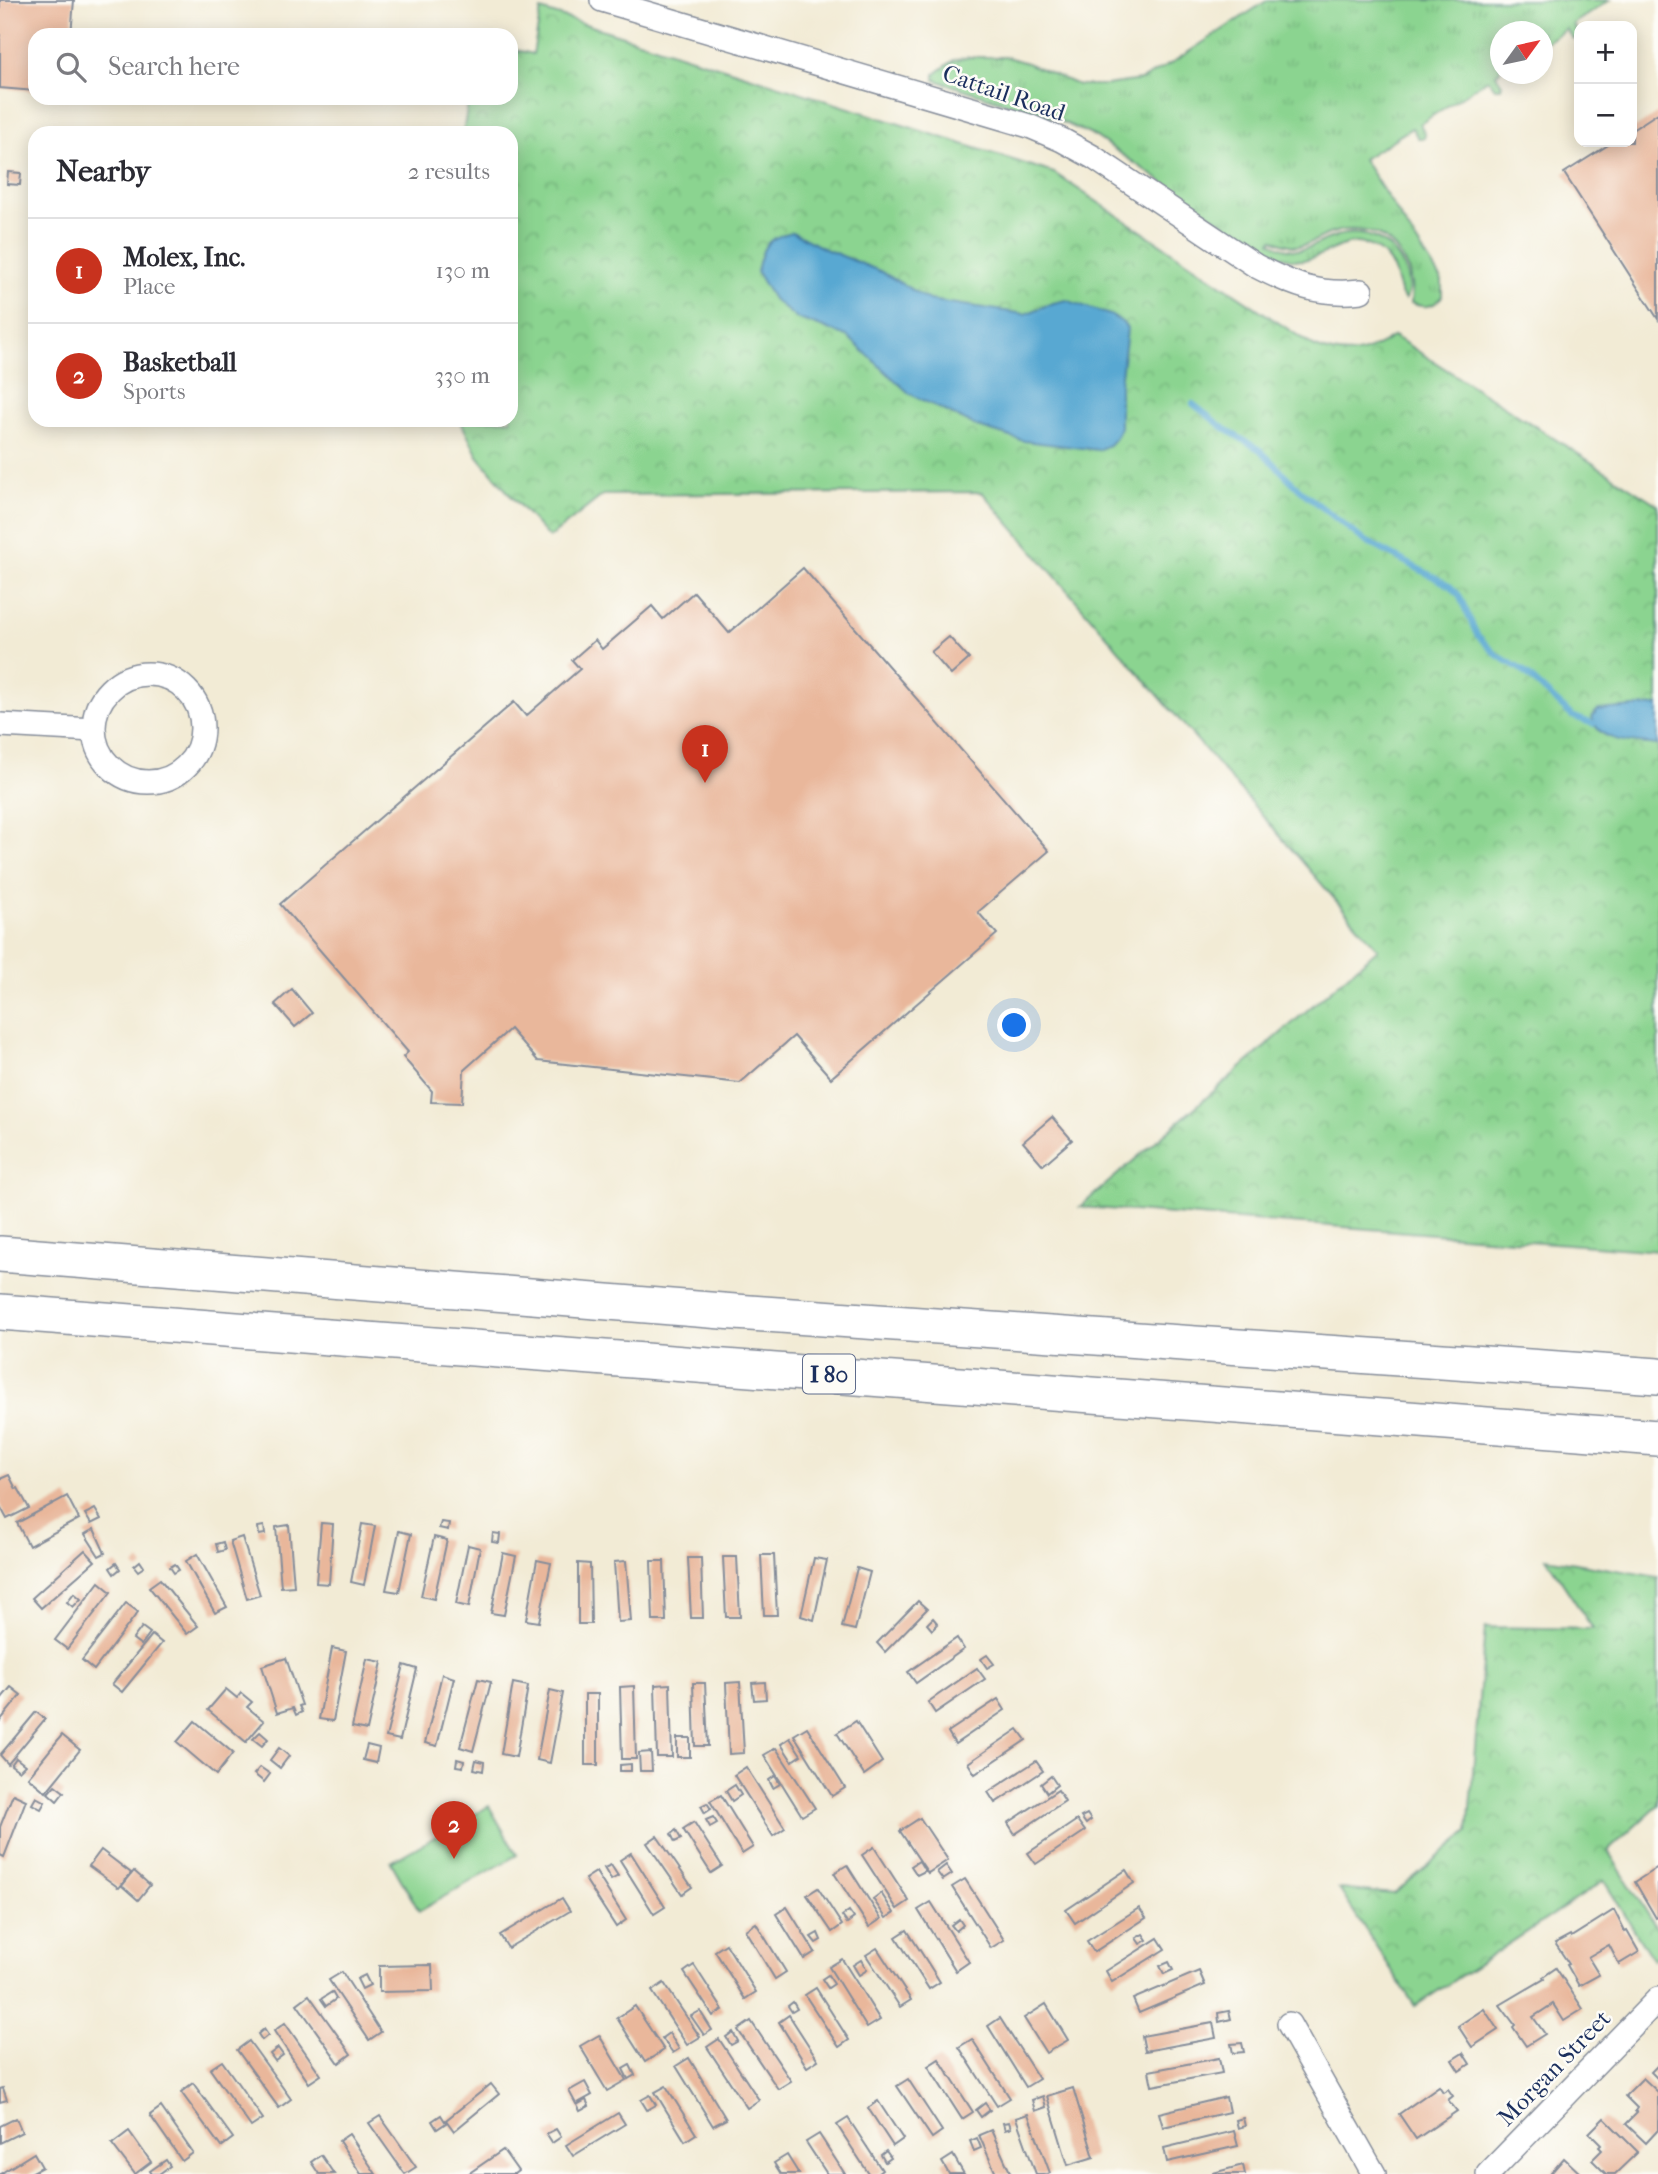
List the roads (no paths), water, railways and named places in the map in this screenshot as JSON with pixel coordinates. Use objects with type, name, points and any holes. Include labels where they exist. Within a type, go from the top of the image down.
[{"type":"highway","name":"I 80","points":[[0,1254],[735,1312],[1658,1376]]},
{"type":"highway","name":"I 80","points":[[0,1312],[1658,1438]]},
{"type":"street","name":"Cattail Road","points":[[602,0],[1029,126],[1093,157],[1256,266],[1280,278],[1313,290],[1337,294],[1361,292]]},
{"type":"street","points":[[154,674],[172,679],[187,690],[198,706],[202,724],[201,742],[194,758],[181,771],[166,779],[149,782],[131,779],[104,760],[97,746],[94,730],[96,712],[105,695],[118,682],[135,675],[154,674]]},
{"type":"street","points":[[0,725],[94,730]]},
{"type":"street","name":"Morgan Street","points":[[1488,2174],[1658,1999]]},
{"type":"street","points":[[1289,2024],[1374,2174]]},
{"type":"water","points":[[792,232],[825,249],[882,272],[929,300],[1025,314],[1066,300],[1110,315],[1122,322],[1127,328],[1120,383],[1120,427],[1116,437],[1109,445],[1098,450],[1024,441],[978,427],[910,394],[847,336],[796,318],[773,299],[757,272],[761,256],[771,240]]},
{"type":"water","points":[[1658,705],[1658,745],[1609,737],[1595,725],[1592,716],[1598,710]]},
{"type":"waterway","points":[[1193,404],[1225,429],[1260,450],[1300,490],[1362,539],[1449,585],[1459,595],[1477,635],[1497,655],[1522,670],[1572,716],[1593,724]]},
{"type":"place","name":"Molex, Inc.","points":[[705,783]]},
{"type":"place","name":"Basketball","points":[[454,1859]]}]
